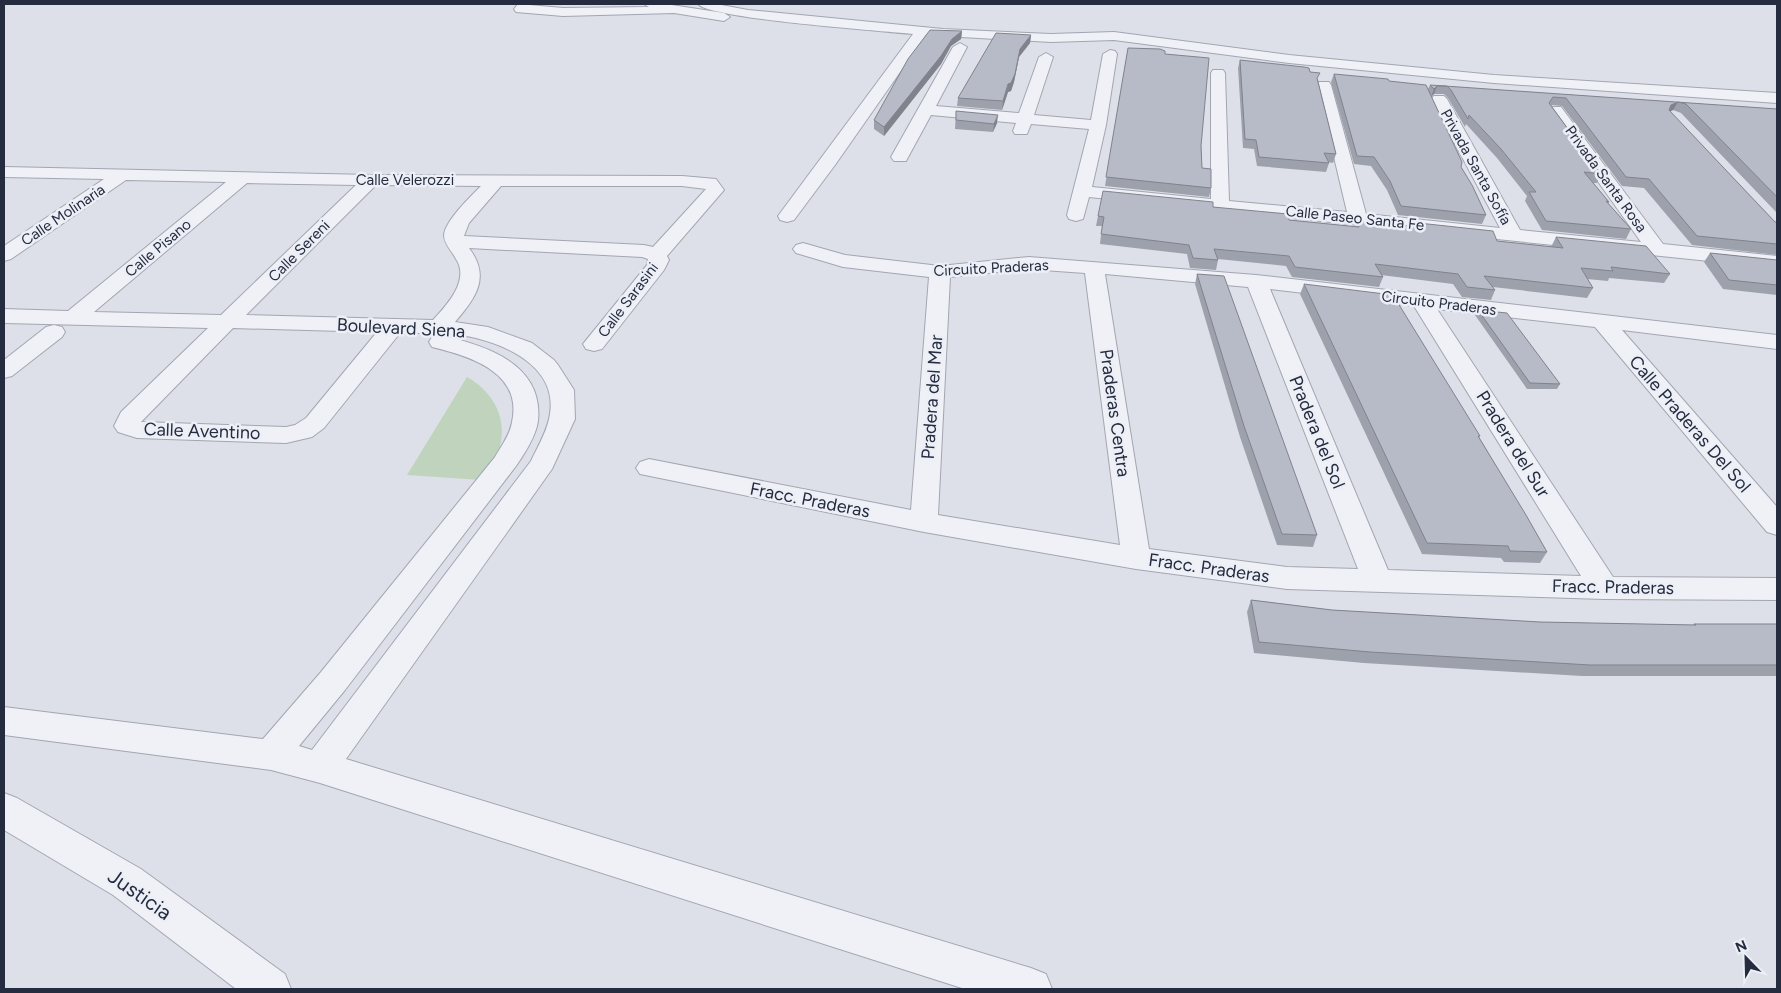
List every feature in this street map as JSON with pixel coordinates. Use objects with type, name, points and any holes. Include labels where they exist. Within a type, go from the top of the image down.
[{"type":"street","points":[[525,4],[520,9],[563,12],[680,11],[920,35],[1042,38],[1114,36],[1289,58],[1494,80],[1777,98]]},
{"type":"street","points":[[650,4],[680,11]]},
{"type":"street","points":[[704,4],[748,14],[920,35]]},
{"type":"street","points":[[787,216],[920,35]]},
{"type":"street","points":[[900,157],[960,47]]},
{"type":"street","points":[[1076,215],[1098,125],[1110,54]]},
{"type":"street","points":[[1022,125],[1046,57]]},
{"type":"street","points":[[1218,73],[1220,204]]},
{"type":"street","points":[[1324,85],[1358,218]]},
{"type":"street","name":"Privada Santa Sofía","points":[[1439,99],[1513,235]]},
{"type":"street","points":[[927,110],[1022,125],[1098,125]]},
{"type":"street","name":"Privada Santa Rosa","points":[[1555,110],[1656,249]]},
{"type":"street","name":"Calle Velerozzi","points":[[4,172],[370,180],[682,181],[710,183],[715,190],[657,255]]},
{"type":"street","name":"Calle Molinaria","points":[[4,255],[122,175]]},
{"type":"street","name":"Calle Pisano","points":[[4,371],[243,177]]},
{"type":"street","name":"Calle Sereni","points":[[221,328],[370,180]]},
{"type":"street","points":[[439,327],[457,306],[468,287],[470,266],[454,240],[455,230],[483,194],[497,180]]},
{"type":"street","name":"Calle Paseo Santa Fe","points":[[1081,191],[1777,262]]},
{"type":"street","points":[[454,240],[644,251],[657,255]]},
{"type":"street","name":"Circuito Praderas","points":[[803,249],[843,261],[940,272],[1029,263],[1094,266],[1256,281],[1777,342]]},
{"type":"street","name":"Calle Sarasini","points":[[594,344],[657,266],[660,260],[657,255]]},
{"type":"street","name":"Praderas Centra","points":[[1094,266],[1136,558]]},
{"type":"street","name":"Pradera del Mar","points":[[924,522],[940,272]]},
{"type":"street","name":"Pradera del Sol","points":[[1256,281],[1378,582]]},
{"type":"street","name":"Pradera del Sur","points":[[1422,300],[1604,588]]},
{"type":"street","name":"Boulevard Siena","points":[[4,316],[63,325]]},
{"type":"street","name":"Calle Praderas Del Sol","points":[[1603,323],[1777,525]]},
{"type":"street","name":"Boulevard Siena","points":[[4,331],[63,325],[390,331],[439,327],[480,332],[524,348],[546,366],[562,390],[562,419],[543,463],[320,767]]},
{"type":"street","name":"Calle Aventino","points":[[221,328],[130,417],[127,426],[137,430],[286,435],[303,431],[316,423],[390,331]]},
{"type":"street","name":"Boulevard Siena","points":[[271,756],[333,681],[507,460],[525,425],[525,399],[514,378],[495,361],[467,347],[390,331]]},
{"type":"street","name":"Fracc. Praderas","points":[[649,468],[924,522],[1136,558],[1287,578],[1604,588],[1777,589]]},
{"type":"street","points":[[4,721],[271,756],[320,767],[1031,989]]},
{"type":"street","name":"Justicia","points":[[4,810],[127,882],[270,989]]},
{"type":"green space","points":[[467,377],[481,387],[491,398],[498,411],[501,424],[501,439],[498,453],[491,467],[481,480],[407,475]]},
{"type":"building","points":[[930,30],[962,31],[952,39],[941,56],[884,127],[874,120],[908,59]]},
{"type":"building","points":[[996,33],[1031,35],[1020,49],[1015,74],[1011,83],[1008,84],[1003,101],[958,98]]},
{"type":"building","points":[[1128,48],[1160,49],[1165,51],[1165,54],[1209,58],[1201,146],[1202,168],[1211,169],[1211,188],[1106,177]]},
{"type":"building","points":[[1240,60],[1304,67],[1309,68],[1310,72],[1320,73],[1317,78],[1336,154],[1324,153],[1329,163],[1259,157],[1256,140],[1245,139]]},
{"type":"building","points":[[1334,74],[1426,85],[1462,162],[1461,167],[1486,215],[1401,206],[1390,181],[1374,157],[1357,156]]},
{"type":"building","points":[[1447,86],[1678,102],[1671,105],[1669,110],[1777,222],[1777,244],[1697,236],[1649,179],[1626,177],[1566,98],[1553,97],[1549,103],[1601,174],[1584,172],[1631,229],[1546,221],[1529,192],[1536,192],[1501,149],[1469,115],[1468,119]]},
{"type":"building","points":[[1679,102],[1777,109],[1777,197],[1686,104]]},
{"type":"building","points":[[956,111],[998,115],[994,124],[956,120]]},
{"type":"building","points":[[1103,191],[1213,202],[1213,207],[1288,214],[1289,220],[1359,227],[1358,221],[1410,226],[1409,222],[1493,231],[1497,241],[1563,248],[1556,237],[1646,246],[1670,274],[1611,267],[1613,271],[1581,268],[1593,288],[1484,276],[1495,290],[1467,287],[1458,274],[1375,264],[1383,277],[1295,267],[1289,256],[1214,249],[1218,260],[1193,258],[1189,245],[1101,234],[1104,217],[1098,216]]},
{"type":"building","points":[[1710,253],[1777,260],[1777,285],[1729,280]]},
{"type":"building","points":[[1197,274],[1224,276],[1317,535],[1282,534],[1244,426]]},
{"type":"building","points":[[1304,284],[1393,295],[1480,436],[1478,436],[1547,552],[1510,551],[1508,546],[1427,543]]},
{"type":"building","points":[[1478,310],[1507,313],[1560,384],[1530,383]]},
{"type":"building","points":[[1251,600],[1332,610],[1540,622],[1696,625],[1694,624],[1777,624],[1777,665],[1590,665],[1370,652],[1259,642]]}]
